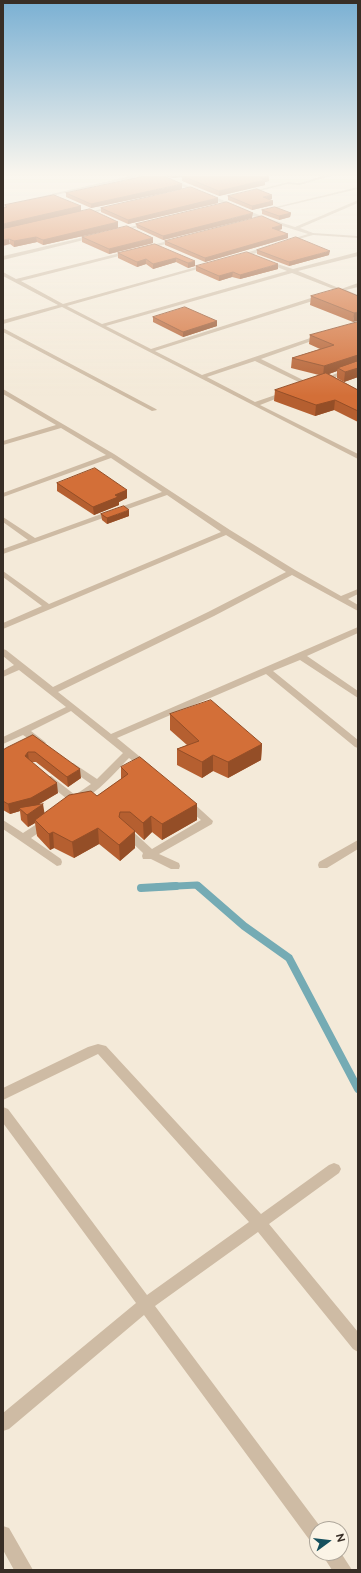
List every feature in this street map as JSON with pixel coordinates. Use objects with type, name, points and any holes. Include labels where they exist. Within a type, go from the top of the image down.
[{"type":"street","points":[[3,258],[40,249]]},
{"type":"street","points":[[16,281],[132,249]]},
{"type":"street","points":[[233,258],[263,249]]},
{"type":"street","points":[[248,254],[254,256]]},
{"type":"street","points":[[101,326],[358,254]]},
{"type":"street","points":[[350,256],[358,260]]},
{"type":"street","points":[[261,259],[358,297]]},
{"type":"street","points":[[198,263],[205,266]]},
{"type":"street","points":[[3,322],[212,264]]},
{"type":"street","points":[[3,274],[101,326],[358,457]]},
{"type":"street","points":[[150,351],[358,285]]},
{"type":"street","points":[[3,330],[154,410]]},
{"type":"street","points":[[202,377],[329,334]]},
{"type":"street","points":[[256,359],[310,385]]},
{"type":"street","points":[[256,404],[310,385],[330,380],[358,368]]},
{"type":"street","points":[[5,394],[112,455],[227,532],[292,572],[358,608]]},
{"type":"street","points":[[3,443],[59,426]]},
{"type":"street","points":[[3,495],[112,455]]},
{"type":"street","points":[[3,552],[169,492]]},
{"type":"street","points":[[3,519],[34,541]]},
{"type":"street","points":[[3,626],[47,606],[227,532]]},
{"type":"street","points":[[52,691],[211,614],[292,572]]},
{"type":"street","points":[[3,573],[47,606]]},
{"type":"street","points":[[342,599],[358,591]]},
{"type":"street","points":[[110,738],[267,671],[358,630]]},
{"type":"street","points":[[3,652],[110,738],[130,752],[152,772]]},
{"type":"street","points":[[301,656],[358,695]]},
{"type":"street","points":[[3,674],[20,666]]},
{"type":"street","points":[[267,671],[358,745]]},
{"type":"street","points":[[3,741],[73,707]]},
{"type":"street","points":[[24,731],[47,748]]},
{"type":"street","points":[[38,770],[72,802],[98,784],[130,752]]},
{"type":"street","points":[[60,757],[98,784]]},
{"type":"street","points":[[149,855],[208,821],[180,796]]},
{"type":"street","points":[[24,838],[52,817]]},
{"type":"street","points":[[3,824],[57,862]]},
{"type":"street","points":[[126,832],[149,855],[175,866]]},
{"type":"street","points":[[323,865],[358,844]]},
{"type":"street","points":[[3,1094],[92,1051],[98,1049],[102,1050],[259,1222],[358,1344]]},
{"type":"street","points":[[3,1113],[309,1525]]},
{"type":"street","points":[[3,1423],[145,1305],[334,1169]]},
{"type":"street","points":[[3,1534],[24,1570]]},
{"type":"street","points":[[336,1561],[343,1570]]},
{"type":"building","points":[[133,249],[168,249],[195,261],[188,263],[176,258],[153,264],[146,259],[137,262],[118,253]]},
{"type":"building","points":[[185,249],[235,249],[205,258]]},
{"type":"building","points":[[326,249],[330,251],[289,262],[257,250]]},
{"type":"building","points":[[247,252],[278,264],[240,275],[233,272],[219,276],[196,266]]},
{"type":"building","points":[[339,288],[358,296],[358,312],[354,313],[311,296]]},
{"type":"building","points":[[185,307],[217,321],[183,332],[153,317]]},
{"type":"building","points":[[358,322],[358,355],[324,366],[292,358],[334,345],[310,335]]},
{"type":"building","points":[[358,361],[358,368],[345,372],[338,368]]},
{"type":"building","points":[[326,373],[358,390],[358,411],[335,400],[316,405],[275,390]]},
{"type":"building","points":[[95,468],[127,490],[115,495],[118,497],[93,507],[57,483]]},
{"type":"building","points":[[124,506],[129,510],[107,518],[101,514]]},
{"type":"building","points":[[211,700],[262,744],[228,762],[213,755],[202,762],[177,749],[199,741],[170,714]]},
{"type":"building","points":[[33,735],[80,769],[67,777],[35,752],[28,752],[25,756],[57,783],[31,798],[8,804],[3,801],[3,750]]},
{"type":"building","points":[[140,757],[197,804],[162,824],[151,816],[143,823],[130,812],[120,812],[119,817],[135,831],[119,845],[98,828],[72,842],[53,832],[49,834],[35,820],[69,795],[91,791],[97,796],[128,774],[121,767]]},
{"type":"building","points":[[43,804],[27,815],[19,808]]},
{"type":"waterway","points":[[141,888],[169,886]]},
{"type":"waterway","points":[[157,887],[169,886]]},
{"type":"waterway","points":[[169,886],[176,886]]},
{"type":"waterway","points":[[169,886],[198,886]]},
{"type":"waterway","points":[[198,886],[244,926],[289,958],[358,1089]]}]
